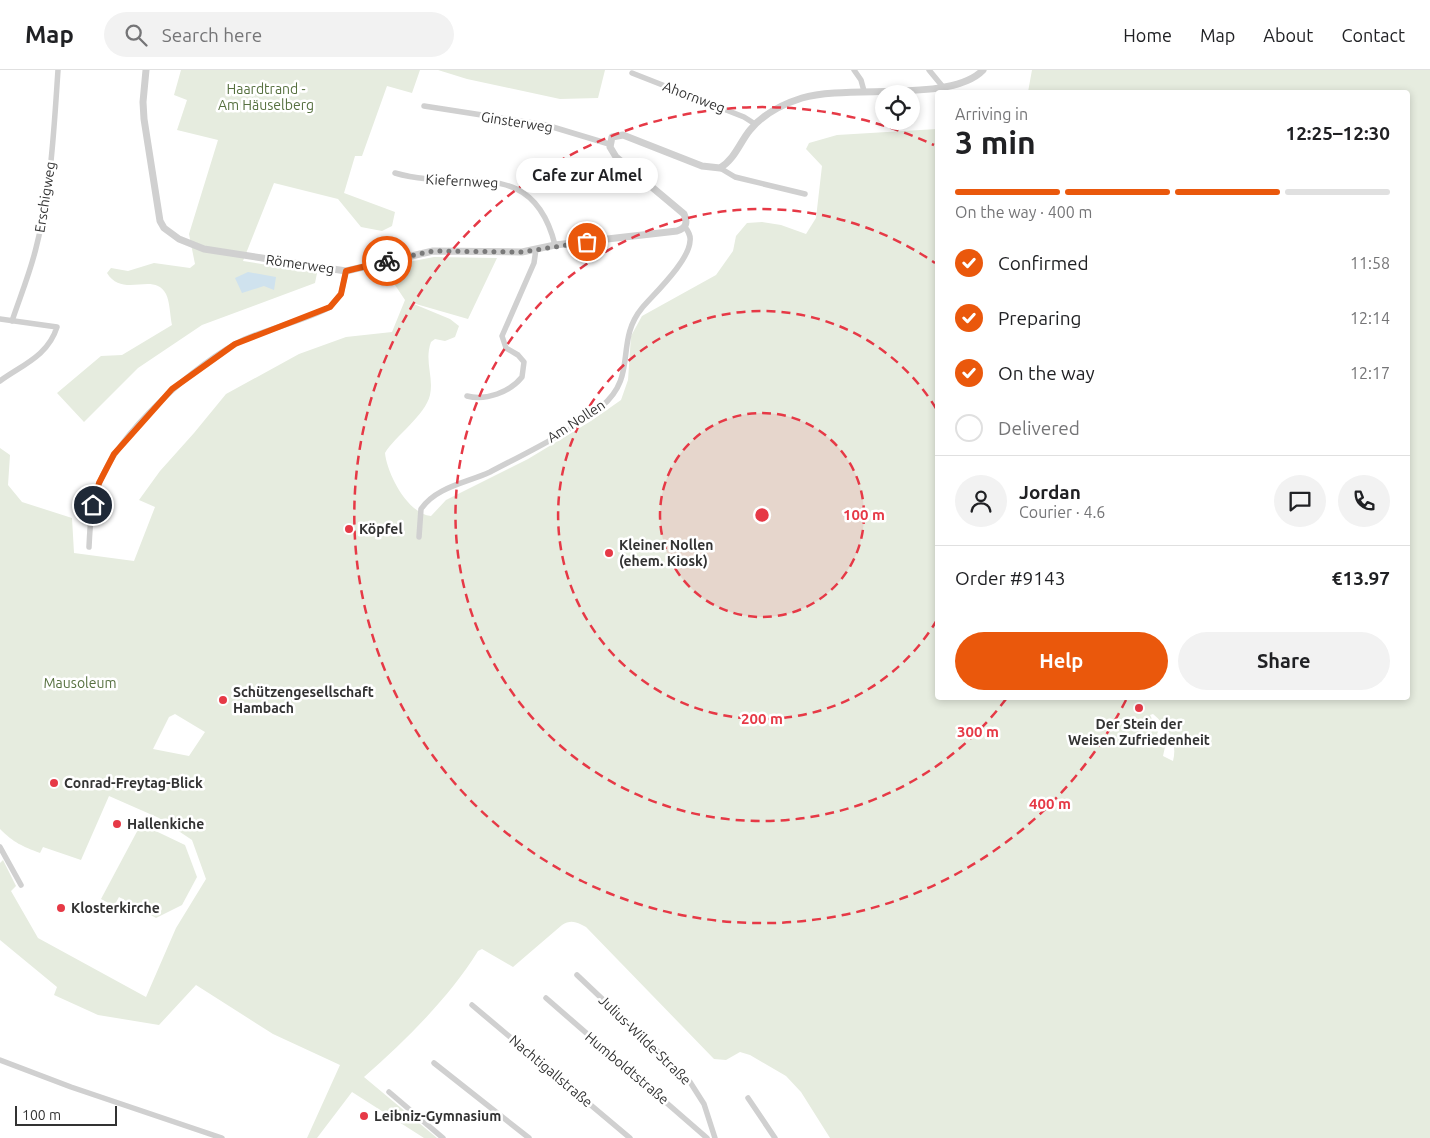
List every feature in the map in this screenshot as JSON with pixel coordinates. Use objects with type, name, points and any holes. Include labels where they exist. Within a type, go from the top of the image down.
[{"type":"street","name":"Erschigweg","points":[[12,321],[31,267],[42,224],[51,160],[58,70]]},
{"type":"street","name":"Römerweg","points":[[89,547],[93,505],[105,469],[114,454],[167,395],[235,344],[330,307],[341,294],[346,271],[204,249],[179,239],[164,228],[158,212],[144,120],[143,102],[146,70]]},
{"type":"street","points":[[854,70],[859,75],[864,91]]},
{"type":"street","points":[[929,70],[943,87]]},
{"type":"street","points":[[720,168],[729,161],[755,124],[777,109],[801,98],[827,93],[943,87],[966,81],[983,70]]},
{"type":"street","name":"Ahornweg","points":[[632,73],[744,117],[755,124]]},
{"type":"street","name":"Ginsterweg","points":[[424,106],[546,125],[609,144]]},
{"type":"street","points":[[346,271],[433,251],[509,252],[670,232],[685,227],[687,223],[684,214],[625,166],[612,152],[609,144],[612,137],[623,136],[702,166],[720,168],[735,177],[805,194]]},
{"type":"street","name":"Kiefernweg","points":[[395,173],[419,179],[497,182],[517,189],[543,211],[555,245]]},
{"type":"street","name":"Am Nollen","points":[[420,537],[421,510],[434,496],[514,458],[592,414],[609,400],[622,382],[627,338],[634,320],[678,266],[689,248],[690,237],[685,227]]},
{"type":"street","points":[[467,396],[476,398],[491,396],[510,388],[522,377],[524,362],[518,355],[506,348],[502,336],[534,263],[536,249]]},
{"type":"street","points":[[0,319],[57,327],[52,341],[38,356],[0,381]]},
{"type":"street","points":[[0,847],[21,885]]},
{"type":"street","name":"Julius-Wilde-Straße","points":[[577,975],[690,1082],[704,1104],[715,1138]]},
{"type":"street","name":"Humboldtstraße","points":[[546,998],[707,1138]]},
{"type":"street","name":"Nachtigallstraße","points":[[472,1005],[630,1138]]},
{"type":"street","points":[[0,1060],[71,1087],[222,1138]]},
{"type":"street","points":[[434,1063],[529,1138]]},
{"type":"street","points":[[389,1092],[443,1138]]},
{"type":"street","points":[[748,1098],[775,1138]]},
{"type":"green space","name":"Haardtrand - Am Häuselberg","points":[[181,70],[420,70],[412,93],[387,86],[362,156],[355,156],[344,193],[395,212],[392,226],[382,231],[361,227],[338,199],[274,183],[243,261],[317,273],[315,283],[202,325],[138,368],[84,422],[57,393],[101,356],[122,355],[172,325],[167,297],[161,288],[146,284],[121,284],[107,273],[111,268],[128,271],[154,263],[190,268],[195,264],[189,234],[218,140],[177,130],[187,100],[174,95]]},
{"type":"green space","points":[[438,70],[605,70],[598,98],[560,99],[467,79]]},
{"type":"green space","name":"Mausoleum","points":[[1032,70],[1430,70],[1430,1138],[830,1138],[801,1092],[786,1076],[750,1055],[740,1052],[726,1060],[714,1059],[586,927],[571,922],[562,925],[513,967],[482,949],[478,951],[453,986],[426,1018],[364,1077],[437,1138],[424,1138],[352,1092],[317,1138],[307,1138],[340,1065],[273,1034],[196,985],[159,1025],[98,1015],[54,995],[57,987],[0,940],[0,863],[3,860],[16,886],[11,891],[38,938],[146,997],[176,928],[206,879],[192,840],[159,818],[109,796],[81,860],[43,847],[40,853],[18,844],[0,829],[0,448],[10,455],[8,485],[22,502],[72,518],[74,553],[134,561],[155,507],[139,500],[160,471],[226,394],[299,354],[346,337],[392,332],[405,300],[383,267],[434,257],[497,258],[468,319],[409,302],[450,319],[459,326],[455,337],[445,341],[435,339],[431,342],[428,356],[431,388],[427,403],[385,453],[394,482],[400,492],[414,508],[423,514],[431,516],[446,500],[528,459],[591,421],[621,400],[628,380],[631,336],[642,316],[716,275],[733,251],[736,236],[747,223],[762,222],[781,225],[806,234],[816,218],[822,166],[806,149],[809,143],[837,135],[935,129],[935,700],[1410,700],[1410,90],[1028,90]],"holes":[[[175,714],[205,732],[189,756],[153,749],[169,717]],[[1153,714],[1163,724],[1173,741],[1173,761],[1163,756],[1165,747],[1159,745],[1161,740],[1157,734],[1158,732],[1149,720],[1152,719],[1150,715]]]},
{"type":"green space","points":[[141,824],[185,845],[197,877],[182,905],[156,918],[119,897],[114,906],[101,899]]},
{"type":"water","points":[[248,272],[276,277],[274,290],[264,286],[242,293],[235,278]]},
{"type":"way so far","points":[[387,261],[433,251],[522,252],[555,245],[587,242]]},
{"type":"place","name":"Cafe zur Almel","points":[[587,242]]},
{"type":"place","name":"Köpfel","points":[[349,529]]},
{"type":"place","name":"Kleiner Nollen (ehem. Kiosk)","points":[[609,553]]},
{"type":"place","name":"Schützengesellschaft Hambach","points":[[223,700]]},
{"type":"place","name":"Der Stein der Weisen Zufriedenheit","points":[[1139,708]]},
{"type":"place","name":"Conrad-Freytag-Blick","points":[[54,783]]},
{"type":"place","name":"Hallenkiche","points":[[117,824]]},
{"type":"place","name":"Klosterkirche","points":[[61,908]]},
{"type":"place","name":"Leibniz-Gymnasium","points":[[364,1116]]},
{"type":"route","points":[[93,505],[99,483],[114,454],[172,389],[235,344],[330,307],[341,294],[346,271],[387,261]]}]
